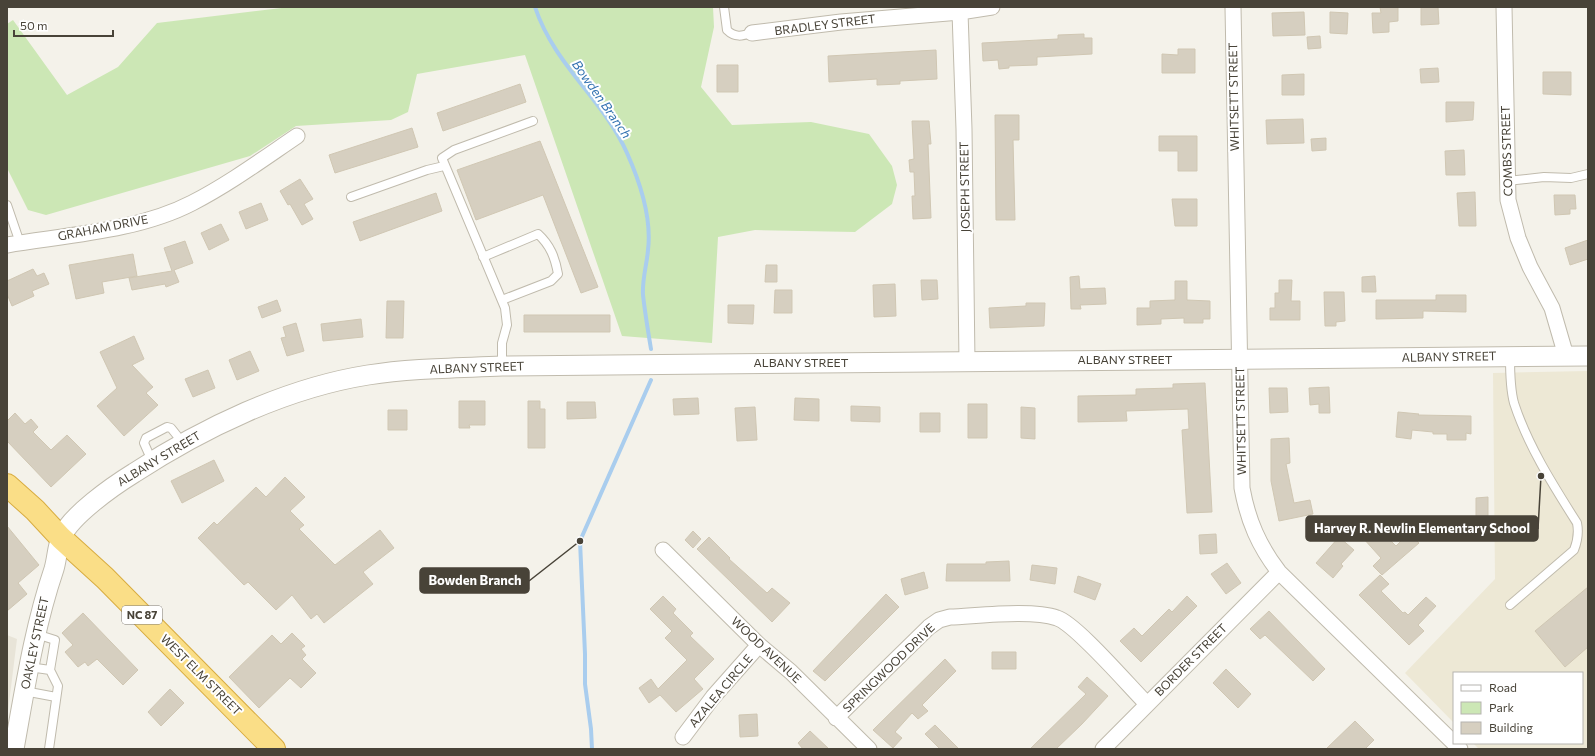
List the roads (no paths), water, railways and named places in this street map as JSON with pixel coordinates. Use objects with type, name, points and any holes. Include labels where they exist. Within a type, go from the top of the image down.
[{"type":"highway","name":"WEST ELM STREET","points":[[7,486],[35,510],[61,538],[105,578],[274,749]]},
{"type":"street","name":"BRADLEY STREET","points":[[752,33],[841,22],[960,12],[992,7]]},
{"type":"street","name":"WHITSETT STREET","points":[[1233,7],[1242,488],[1246,510],[1257,540],[1279,572],[1453,742]]},
{"type":"street","name":"COMBS STREET","points":[[1504,7],[1508,200],[1518,238],[1530,267],[1552,308],[1566,356]]},
{"type":"street","name":"JOSEPH STREET","points":[[960,12],[964,129],[967,362]]},
{"type":"street","name":"GRAHAM DRIVE","points":[[13,244],[125,226],[155,218],[192,203],[232,180],[297,136]]},
{"type":"street","name":"ALBANY STREET","points":[[61,538],[83,510],[124,479],[183,443],[240,416],[297,393],[332,382],[368,375],[404,371],[502,366],[1588,356]]},
{"type":"street","name":"OAKLEY STREET","points":[[14,749],[35,634],[48,583],[54,569],[61,538]]},
{"type":"street","name":"WOOD AVENUE","points":[[663,550],[759,645],[791,672],[868,749]]},
{"type":"street","name":"BORDER STREET","points":[[1103,749],[1279,572]]},
{"type":"street","name":"SPRINGWOOD DRIVE","points":[[836,718],[929,627],[938,620],[950,617],[1038,614],[1058,618],[1074,630],[1147,704]]},
{"type":"street","name":"AZALEA CIRCLE","points":[[683,737],[713,697],[759,645]]},
{"type":"lane","points":[[724,7],[727,30],[733,36],[752,33]]},
{"type":"lane","points":[[502,366],[502,343],[507,325],[505,308],[444,166],[442,158],[447,153],[533,121]]},
{"type":"lane","points":[[351,197],[427,170],[444,166]]},
{"type":"lane","points":[[1507,181],[1536,177],[1571,178],[1588,174]]},
{"type":"lane","points":[[7,205],[13,244]]},
{"type":"lane","points":[[483,257],[538,234],[548,243],[556,260],[558,274],[551,280],[502,300]]},
{"type":"lane","points":[[1510,356],[1514,402],[1526,434],[1541,463],[1577,523],[1579,530],[1574,550],[1510,605]]},
{"type":"lane","points":[[35,634],[55,640],[50,670],[58,686],[49,749]]},
{"type":"lane","points":[[29,667],[50,670]]},
{"type":"lane","points":[[24,691],[56,697]]},
{"type":"waterway","name":"Bowden Branch","points":[[535,7],[543,28],[554,47],[566,65],[606,116],[632,164],[647,212],[649,238],[643,283],[643,295],[651,349]]},
{"type":"waterway","name":"Bowden Branch","points":[[592,749],[585,684],[580,541],[651,380]]},
{"type":"place","name":"Harvey R. Newlin Elementary School","points":[[1541,476]]},
{"type":"place","name":"Bowden Branch","points":[[580,541]]}]
